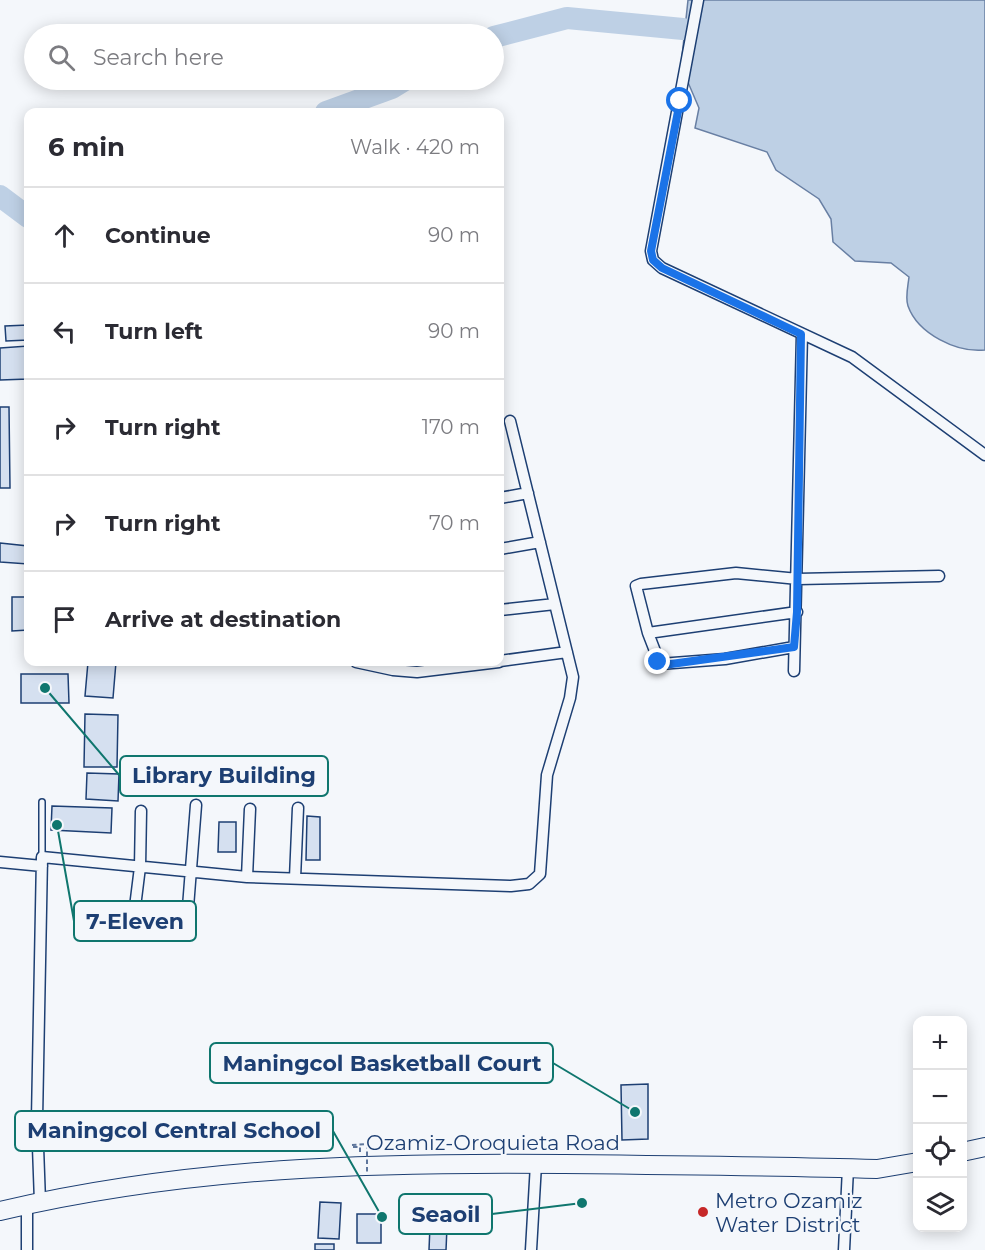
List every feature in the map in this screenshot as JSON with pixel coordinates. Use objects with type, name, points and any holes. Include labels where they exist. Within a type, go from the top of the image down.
[{"type":"main road","points":[[967,1151],[985,1147]]},
{"type":"main road","name":"Ozamiz-Oroquieta Road","points":[[0,1211],[34,1203],[212,1174],[287,1168],[392,1164],[848,1168],[913,1163]]},
{"type":"street","points":[[698,0],[687,70],[651,251],[653,260],[662,268],[852,357],[985,455]]},
{"type":"street","points":[[794,671],[798,579],[801,334]]},
{"type":"street","points":[[0,862],[140,867],[247,877],[511,886],[524,885],[537,878],[543,864],[547,775],[572,691],[573,677],[510,421]]},
{"type":"street","points":[[504,497],[528,493]]},
{"type":"street","points":[[504,548],[540,542]]},
{"type":"street","points":[[794,647],[664,665],[658,662],[636,586],[736,573],[798,579],[939,576]]},
{"type":"street","points":[[504,610],[555,604]]},
{"type":"street","points":[[648,633],[797,612]]},
{"type":"street","points":[[504,660],[567,652]]},
{"type":"street","points":[[374,666],[417,672],[462,666]]},
{"type":"street","points":[[188,920],[196,805]]},
{"type":"street","points":[[247,877],[249,808]]},
{"type":"street","points":[[295,878],[298,808]]},
{"type":"street","points":[[134,915],[140,867],[141,811]]},
{"type":"street","points":[[27,1250],[34,1203],[42,862]]},
{"type":"street","points":[[531,1250],[536,1164]]},
{"type":"street","points":[[844,1250],[848,1168]]},
{"type":"lane","points":[[42,802],[42,862]]},
{"type":"path","points":[[360,1147],[352,1147],[352,1144],[367,1144],[367,1173]]},
{"type":"water","points":[[688,0],[985,0],[985,350],[951,345],[929,333],[920,325],[907,303],[909,277],[891,263],[855,261],[833,242],[831,219],[819,199],[776,170],[767,152],[695,128],[699,108],[681,66]]},
{"type":"building","points":[[24,325],[24,340],[6,341],[5,326]]},
{"type":"building","points":[[24,346],[24,379],[0,380],[0,348]]},
{"type":"building","points":[[0,407],[9,407],[10,488],[0,488]]},
{"type":"building","points":[[0,543],[24,546],[24,564],[0,562]]},
{"type":"building","points":[[12,597],[24,597],[24,630],[12,631]]},
{"type":"building","points":[[88,666],[116,666],[113,698],[85,696]]},
{"type":"building","points":[[21,674],[68,674],[69,703],[21,703]]},
{"type":"building","points":[[85,714],[118,715],[117,767],[84,767]]},
{"type":"building","points":[[87,773],[119,774],[118,801],[86,799]]},
{"type":"building","points":[[52,806],[112,808],[111,833],[51,830]]},
{"type":"building","points":[[307,816],[320,817],[320,860],[306,860]]},
{"type":"building","points":[[219,822],[236,822],[236,852],[218,852]]},
{"type":"building","points":[[648,1084],[648,1139],[622,1140],[621,1085]]},
{"type":"building","points":[[443,1194],[444,1213],[415,1214],[415,1195]]},
{"type":"building","points":[[320,1202],[341,1203],[339,1239],[318,1238]]},
{"type":"building","points":[[357,1214],[381,1214],[381,1243],[357,1243]]},
{"type":"building","points":[[430,1226],[447,1227],[446,1250],[429,1250]]},
{"type":"building","points":[[315,1244],[334,1244],[334,1250],[315,1250]]},
{"type":"waterway","points":[[504,34],[567,18],[683,29]]},
{"type":"waterway","points":[[337,108],[386,90]]},
{"type":"waterway","points":[[0,196],[24,214]]},
{"type":"place","name":"Library Building","points":[[45,688]]},
{"type":"place","name":"7-Eleven","points":[[57,825]]},
{"type":"place","name":"Maningcol Basketball Court","points":[[635,1112]]},
{"type":"place","name":"Seaoil","points":[[582,1203]]},
{"type":"place","name":"Metro Ozamiz Water District","points":[[703,1212]]},
{"type":"place","name":"Maningcol Central School","points":[[382,1217]]},
{"type":"route","points":[[658,662],[664,665],[794,647],[797,612],[801,334],[662,268],[653,260],[651,251],[667,178],[680,101]]}]
